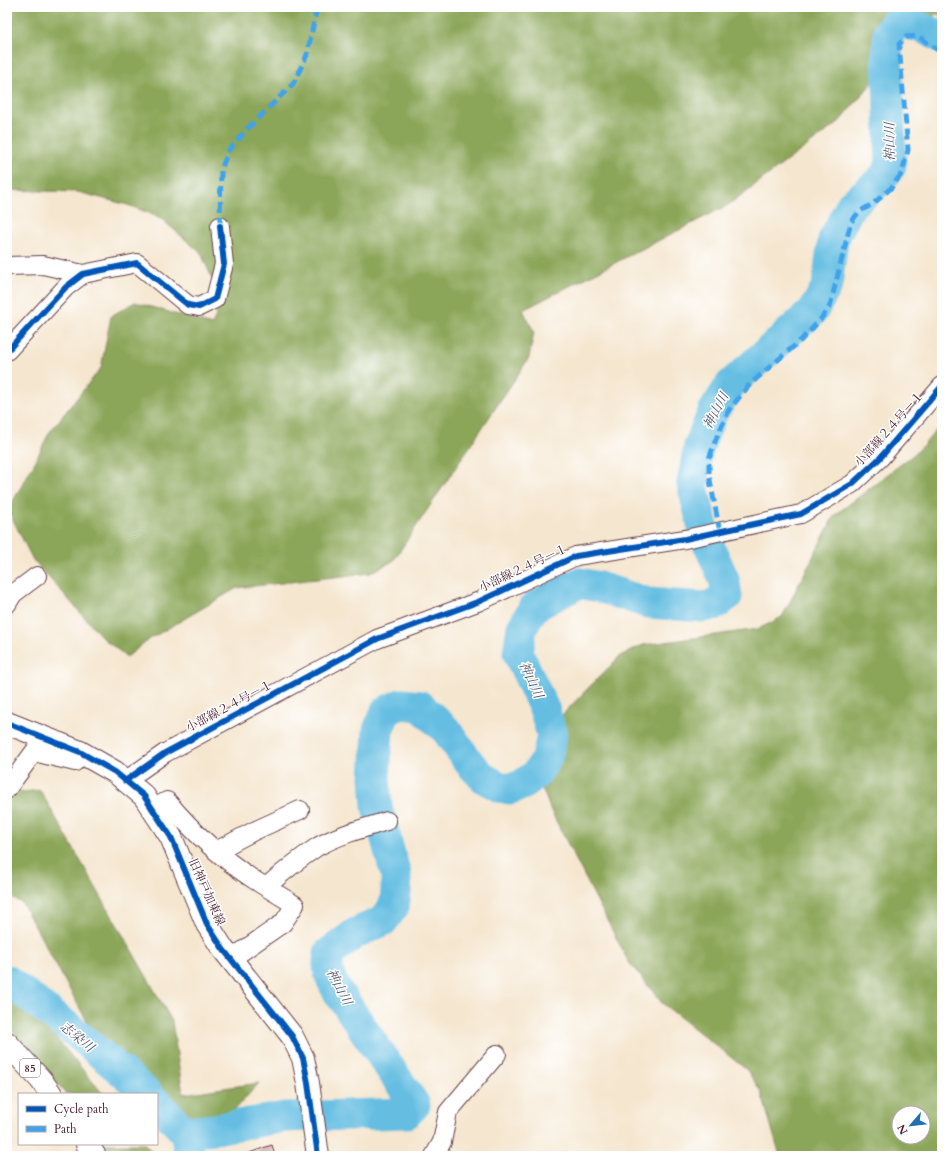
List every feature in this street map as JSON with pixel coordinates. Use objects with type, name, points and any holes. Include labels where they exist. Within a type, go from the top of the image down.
[{"type":"street","points":[[7,266],[43,265],[83,274],[137,263],[188,305],[199,308],[215,299],[224,264],[220,226]]},
{"type":"street","points":[[7,351],[66,287],[83,274]]},
{"type":"street","name":"小部線２４号－１","points":[[125,781],[165,753],[377,639],[480,601],[576,556],[685,539],[801,514],[852,484],[880,458],[942,386]]},
{"type":"street","points":[[7,604],[13,594],[37,576]]},
{"type":"street","name":"旧神戸加東線","points":[[8,722],[80,752],[115,772],[144,796],[171,837],[208,924],[223,949],[292,1036],[303,1058],[317,1147]]},
{"type":"street","points":[[7,788],[34,752],[74,762],[80,752]]},
{"type":"street","points":[[152,808],[167,801],[195,832],[216,851],[253,879],[295,905],[283,923],[231,959]]},
{"type":"street","points":[[216,851],[254,831],[300,810]]},
{"type":"street","points":[[266,887],[292,865],[319,847],[356,830],[387,821]]},
{"type":"street","name":"85","points":[[7,1043],[41,1080],[50,1093]]},
{"type":"street","points":[[434,1156],[442,1142],[448,1112],[497,1054]]},
{"type":"street","points":[[88,1145],[95,1156]]},
{"type":"green space","points":[[7,7],[942,7],[942,15],[936,14],[914,24],[894,38],[872,83],[839,122],[728,205],[523,310],[534,332],[529,358],[393,561],[370,573],[237,588],[148,640],[127,657],[104,639],[33,560],[8,510],[35,462],[49,433],[101,368],[111,316],[135,302],[212,325],[222,301],[201,253],[159,217],[128,205],[78,192],[7,190]]},
{"type":"green space","points":[[942,424],[942,1156],[780,1156],[761,1092],[747,1070],[662,1003],[628,961],[552,813],[542,788],[537,763],[548,736],[564,713],[620,656],[643,645],[758,629],[782,617],[834,516],[918,451]]},
{"type":"green space","points":[[40,790],[172,1021],[183,1094],[259,1083],[200,1148],[158,1122],[158,1093],[126,1093],[22,903],[7,895],[7,794]]},
{"type":"green space","points":[[7,994],[47,1027],[102,1093],[65,1093],[31,1049],[7,1026]]},
{"type":"green space","points":[[107,1145],[146,1145],[156,1156],[114,1156]]},
{"type":"building","points":[[272,1145],[275,1156],[250,1156],[249,1153]]},
{"type":"waterway","name":"神山川","points":[[185,1132],[215,1129],[285,1117],[407,1113],[415,1105],[338,992],[330,977],[328,969],[329,953],[356,933],[383,921],[394,906],[396,875],[377,807],[375,777],[378,730],[386,711],[401,704],[420,706],[446,730],[471,765],[485,779],[500,787],[510,789],[522,785],[536,774],[547,758],[552,735],[545,711],[518,653],[522,628],[534,607],[579,583],[599,587],[648,603],[703,607],[717,604],[727,596],[724,579],[706,539],[692,484],[699,446],[713,412],[731,384],[813,311],[827,286],[833,240],[851,205],[882,179],[891,166],[887,55],[889,31],[896,22],[920,27],[942,38]]},
{"type":"waterway","name":"志染川","points":[[7,980],[72,1030],[147,1093]]},
{"type":"waterway","name":"志染川","points":[[158,1104],[185,1132],[190,1156]]},
{"type":"marked path","points":[[220,226],[221,170],[228,151],[249,127],[293,84],[307,55],[317,7]]},
{"type":"marked path","points":[[720,532],[709,475],[709,459],[729,410],[750,384],[801,340],[820,320],[830,306],[851,222],[859,212],[874,203],[891,188],[902,173],[908,150],[899,44],[906,37],[918,36],[942,53]]},
{"type":"cycle path","points":[[7,351],[66,287],[83,274],[137,263],[188,305],[199,307],[215,299],[224,264],[220,226]]},
{"type":"cycle path","points":[[125,781],[165,753],[377,639],[480,601],[576,556],[685,539],[801,514],[852,484],[880,458],[942,386]]},
{"type":"cycle path","points":[[7,723],[80,752],[115,772],[144,796],[171,837],[207,924],[223,949],[292,1036],[303,1058],[318,1156]]}]
